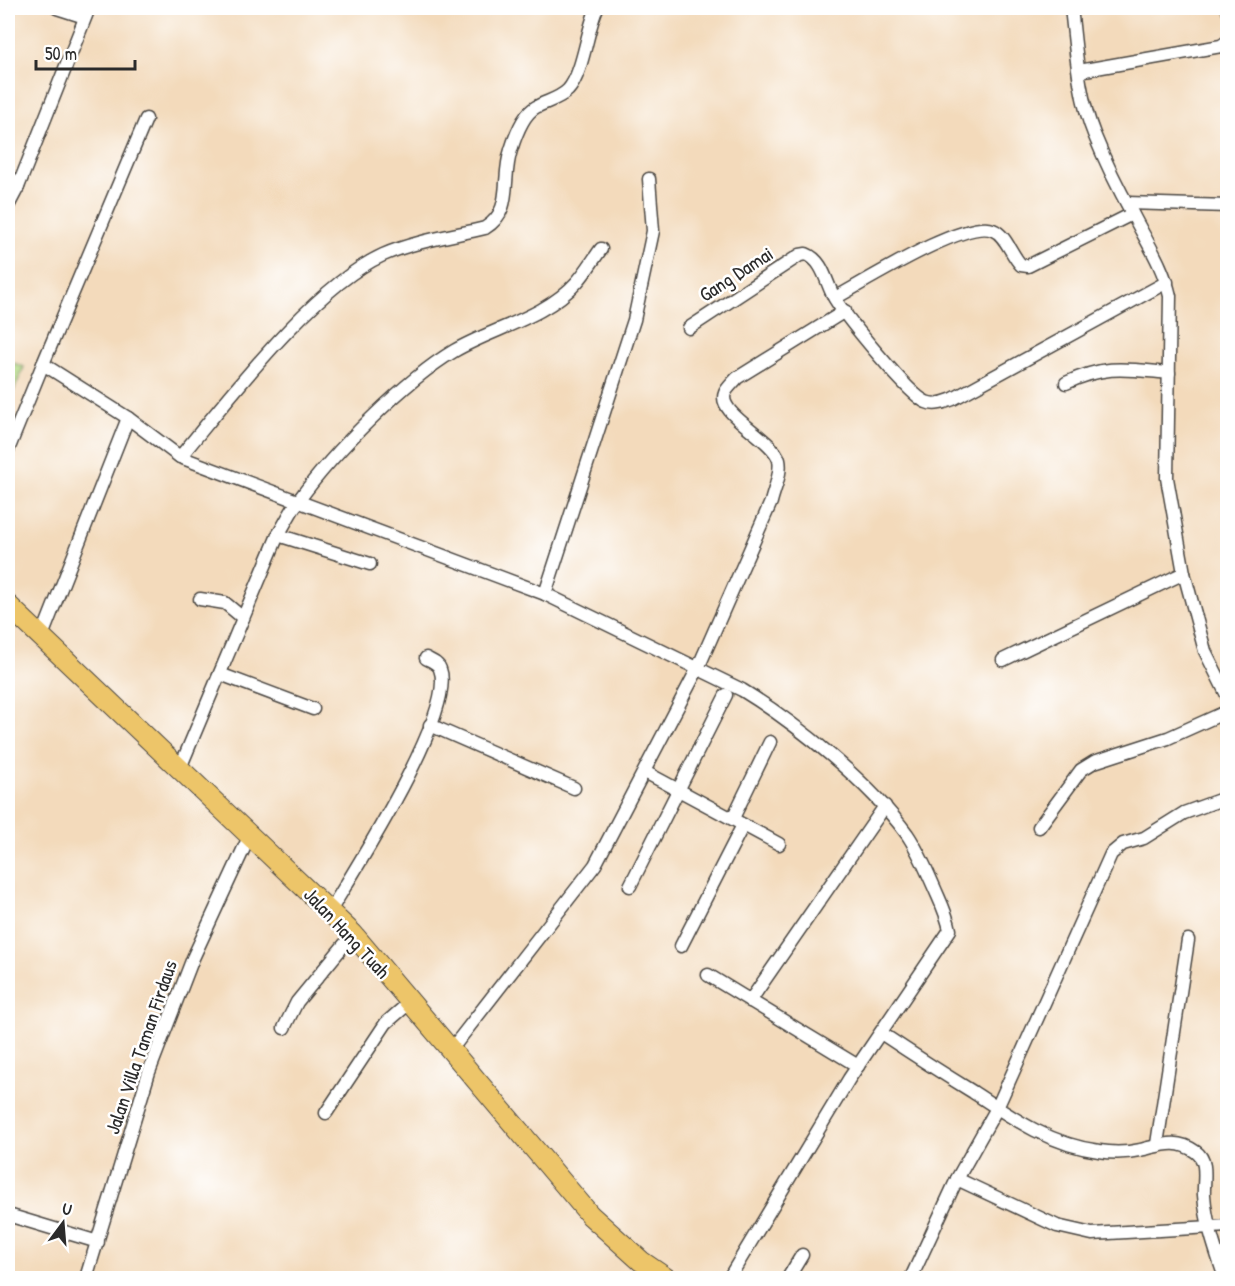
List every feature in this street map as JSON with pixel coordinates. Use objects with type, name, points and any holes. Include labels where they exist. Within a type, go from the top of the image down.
[{"type":"main road","name":"Jalan Hang Tuah","points":[[8,605],[353,934],[590,1215],[641,1261],[666,1278]]},
{"type":"street","points":[[8,206],[18,187],[87,12],[57,8]]},
{"type":"street","points":[[180,457],[289,331],[357,270],[394,251],[485,228],[497,221],[503,211],[504,180],[511,150],[526,116],[534,108],[553,100],[569,89],[597,8]]},
{"type":"street","points":[[1071,8],[1082,95],[1093,132],[1129,208],[1160,263],[1167,282],[1170,296],[1167,478],[1184,573],[1205,651],[1227,697]]},
{"type":"street","points":[[1079,71],[1221,46],[1227,41]]},
{"type":"street","points":[[8,450],[146,118]]},
{"type":"street","points":[[8,175],[18,187]]},
{"type":"street","points":[[545,594],[636,310],[652,231],[649,179]]},
{"type":"street","points":[[1167,282],[953,399],[937,404],[928,403],[912,390],[835,298],[951,235],[981,227],[1000,233],[1021,265],[1028,266],[1129,208],[1227,206]]},
{"type":"street","points":[[180,768],[278,535],[299,500],[350,442],[413,382],[453,351],[530,316],[552,301],[576,284],[601,249]]},
{"type":"street","name":"Gang Damai","points":[[689,328],[800,255],[806,254],[819,262],[835,298]]},
{"type":"street","points":[[450,1051],[595,865],[698,668],[771,502],[779,473],[779,460],[770,445],[730,412],[724,402],[725,392],[737,378],[844,311]]},
{"type":"street","points":[[43,364],[128,418],[180,457],[545,594],[698,668],[763,703],[885,806],[918,852],[948,918],[950,930],[858,1066],[729,1278]]},
{"type":"street","points":[[1066,383],[1086,373],[1110,368],[1169,373]]},
{"type":"street","points":[[42,636],[128,418]]},
{"type":"street","points":[[278,535],[370,564]]},
{"type":"street","points":[[1003,660],[1184,573]]},
{"type":"street","points":[[200,599],[225,603],[243,618]]},
{"type":"street","points":[[330,911],[390,811],[430,725],[440,694],[441,671],[435,663],[426,658]]},
{"type":"street","points":[[220,674],[313,709]]},
{"type":"street","points":[[630,886],[726,695]]},
{"type":"street","points":[[1039,827],[1081,770],[1094,762],[1168,738],[1227,711]]},
{"type":"street","points":[[430,725],[573,788]]},
{"type":"street","points":[[681,946],[738,821],[770,742]]},
{"type":"street","points":[[645,772],[780,844]]},
{"type":"street","points":[[910,1278],[957,1179],[997,1108],[1116,848],[1144,838],[1185,813],[1227,797]]},
{"type":"street","points":[[750,1001],[885,806]]},
{"type":"street","name":"Jalan Villa Taman Firdaus","points":[[87,1278],[149,1072],[193,958],[250,836]]},
{"type":"street","points":[[284,1028],[297,1002],[353,934]]},
{"type":"street","points":[[1157,1144],[1188,940]]},
{"type":"street","points":[[708,975],[858,1066]]},
{"type":"street","points":[[326,1113],[386,1023],[409,1003]]},
{"type":"street","points":[[881,1033],[1034,1130],[1083,1149],[1118,1152],[1141,1150],[1157,1144],[1181,1145],[1196,1152],[1202,1158],[1209,1229],[1225,1278]]},
{"type":"street","points":[[957,1179],[1057,1226],[1074,1231],[1092,1234],[1209,1229],[1227,1226]]},
{"type":"street","points":[[8,1215],[98,1242]]},
{"type":"street","points":[[788,1278],[802,1255]]},
{"type":"green space","points":[[8,361],[24,367],[8,404]]}]
